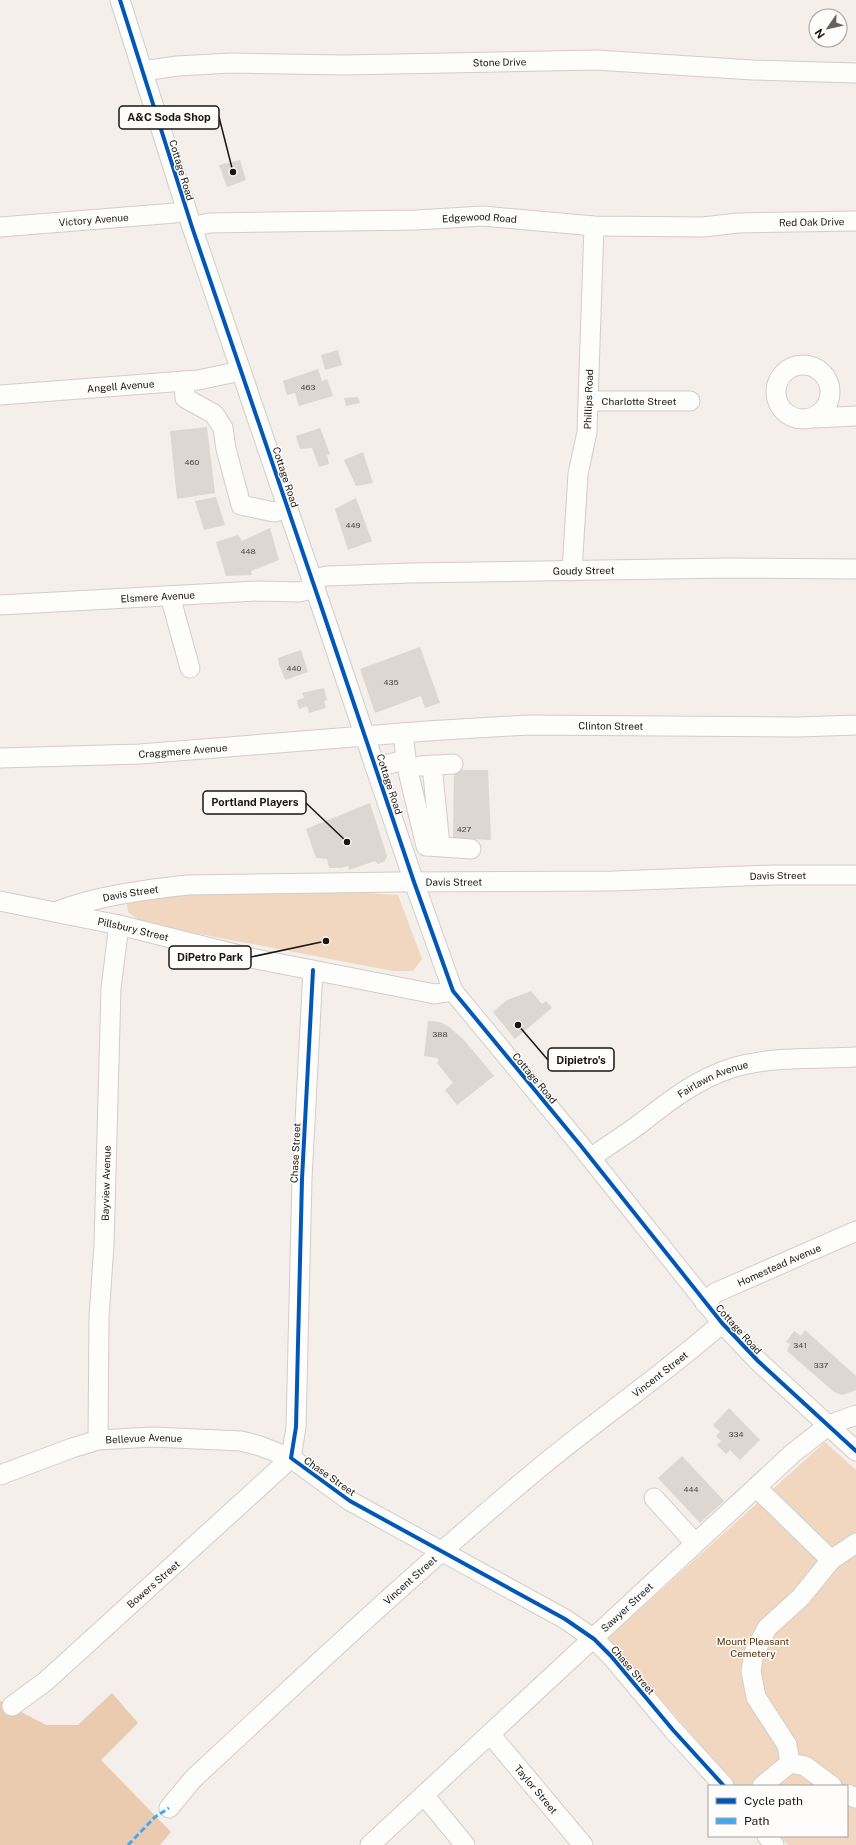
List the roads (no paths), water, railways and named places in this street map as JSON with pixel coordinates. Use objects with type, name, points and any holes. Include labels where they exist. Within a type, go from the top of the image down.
[{"type":"street","name":"Cottage Road","points":[[120,0],[144,72],[189,219],[414,882],[453,991],[591,1158],[722,1323],[758,1361],[856,1451]]},
{"type":"street","name":"Stone Drive","points":[[144,72],[177,66],[231,63],[461,64],[596,60],[753,70],[856,73]]},
{"type":"street","name":"Edgewood Road","points":[[189,219],[209,223],[417,220],[483,216],[594,226],[703,227],[738,223],[766,223]]},
{"type":"street","name":"Victory Avenue","points":[[0,227],[189,219]]},
{"type":"street","name":"Red Oak Drive","points":[[766,223],[856,221]]},
{"type":"street","name":"Phillips Road","points":[[572,571],[578,474],[587,432],[589,401],[589,337],[594,226]]},
{"type":"street","points":[[814,418],[827,406],[830,398],[830,388],[827,379],[822,372],[813,367],[804,365],[795,366],[781,377],[777,385],[776,393],[782,410],[797,419],[805,420],[814,418],[856,416]]},
{"type":"street","name":"Angell Avenue","points":[[0,395],[198,380],[241,371]]},
{"type":"street","points":[[184,381],[185,398],[214,414],[223,428],[226,449],[241,505],[274,512],[288,509]]},
{"type":"street","points":[[830,388],[848,408],[856,412]]},
{"type":"street","name":"Charlotte Street","points":[[589,401],[690,401]]},
{"type":"street","name":"Goudy Street","points":[[314,584],[327,576],[412,573],[856,569]]},
{"type":"street","name":"Elsmere Avenue","points":[[0,605],[258,591],[299,592],[314,584]]},
{"type":"street","points":[[170,596],[190,668]]},
{"type":"street","name":"Clinton Street","points":[[365,736],[528,725],[799,727],[856,725]]},
{"type":"street","points":[[403,733],[407,764],[433,846]]},
{"type":"street","name":"Craggmere Avenue","points":[[0,758],[140,754],[287,741],[365,736]]},
{"type":"street","points":[[376,767],[407,764],[454,764]]},
{"type":"street","points":[[432,765],[433,846]]},
{"type":"street","points":[[403,848],[433,846],[471,849]]},
{"type":"street","name":"Davis Street","points":[[55,912],[72,905],[154,889],[187,885],[614,881],[773,875],[856,875]]},
{"type":"street","name":"Pillsbury Street","points":[[0,901],[119,925],[251,958],[435,994],[453,991]]},
{"type":"street","name":"Bayview Avenue","points":[[98,1440],[98,1317],[104,1245],[111,988],[119,925]]},
{"type":"street","name":"Chase Street","points":[[313,970],[302,1179],[296,1427],[291,1458],[350,1500],[565,1619],[594,1639],[611,1656],[673,1730],[723,1785]]},
{"type":"street","name":"Fairlawn Avenue","points":[[591,1158],[674,1097],[698,1082],[731,1068],[748,1064],[797,1058],[856,1057]]},
{"type":"street","name":"Homestead Avenue","points":[[705,1303],[715,1293],[856,1231]]},
{"type":"street","name":"Vincent Street","points":[[169,1808],[193,1779],[441,1551],[539,1468],[637,1392],[722,1323]]},
{"type":"street","name":"Sawyer Street","points":[[370,1845],[793,1453],[829,1425],[856,1415]]},
{"type":"street","name":"Bellevue Avenue","points":[[0,1475],[72,1448],[98,1440],[153,1437],[241,1441],[260,1446],[291,1458]]},
{"type":"street","name":"Bowers Street","points":[[12,1706],[46,1681],[291,1458]]},
{"type":"street","points":[[756,1487],[831,1560]]},
{"type":"street","points":[[654,1498],[695,1543]]},
{"type":"street","points":[[790,1763],[788,1745],[756,1696],[751,1671],[754,1654],[767,1628],[801,1598],[831,1560],[856,1543]]},
{"type":"street","name":"Taylor Street","points":[[490,1734],[583,1845]]},
{"type":"street","points":[[763,1785],[790,1763]]},
{"type":"street","points":[[790,1763],[805,1766],[831,1785]]},
{"type":"street","points":[[424,1795],[466,1845]]},
{"type":"street","points":[[768,1837],[774,1845]]},
{"type":"place","name":"A&C Soda Shop","points":[[233,172]]},
{"type":"place","name":"Portland Players","points":[[347,842]]},
{"type":"place","name":"DiPetro Park","points":[[326,941]]},
{"type":"place","name":"Dipietro's","points":[[518,1025]]},
{"type":"park label","name":"Mount Pleasant Cemetery","points":[[753,1646]]}]
